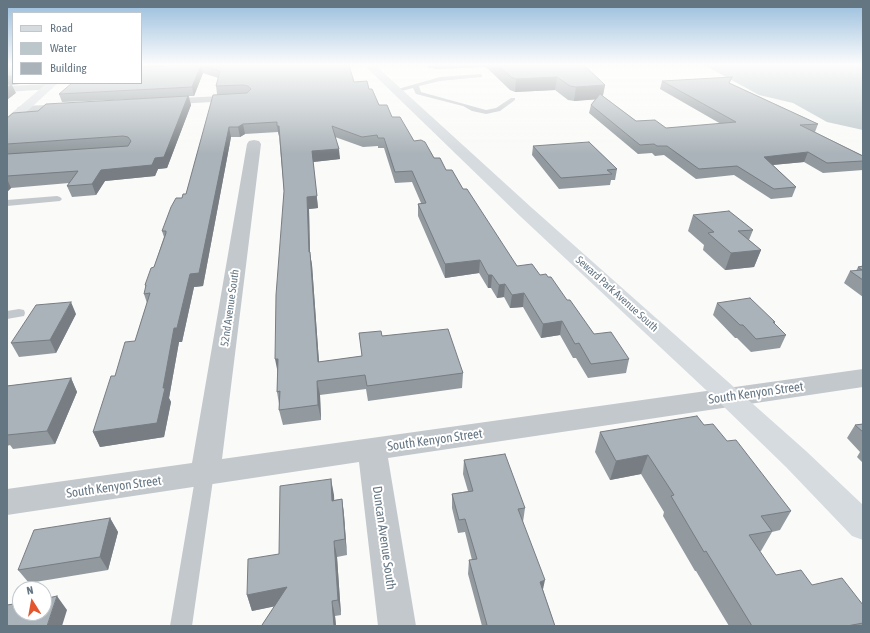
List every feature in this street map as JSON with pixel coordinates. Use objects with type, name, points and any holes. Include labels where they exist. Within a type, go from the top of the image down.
[{"type":"main road","points":[[7,123],[39,95]]},
{"type":"main road","name":"Seward Park Avenue South","points":[[399,95],[730,397],[796,459],[863,526]]},
{"type":"street","points":[[145,103],[245,98]]},
{"type":"street","points":[[22,110],[84,107]]},
{"type":"street","name":"52nd Avenue South","points":[[205,473],[254,144]]},
{"type":"street","name":"South Kenyon Street","points":[[7,502],[863,378]]},
{"type":"street","name":"Duncan Avenue South","points":[[372,449],[397,626]]},
{"type":"lane","points":[[423,95],[465,105],[474,110],[486,112],[498,110],[513,99]]},
{"type":"lane","points":[[7,203],[57,199]]},
{"type":"lane","points":[[181,626],[205,473]]},
{"type":"water","points":[[759,95],[863,95],[863,130],[827,122],[793,103]]},
{"type":"building","points":[[213,95],[374,95],[379,105],[387,105],[392,117],[400,117],[414,141],[421,140],[425,142],[434,158],[440,158],[446,170],[452,170],[463,189],[467,189],[517,266],[532,264],[540,275],[546,274],[548,277],[551,277],[567,300],[570,300],[594,334],[611,332],[629,359],[591,364],[579,343],[575,344],[562,321],[543,324],[524,293],[512,295],[505,284],[499,285],[492,275],[488,275],[480,260],[445,264],[418,204],[426,203],[412,171],[395,172],[384,138],[378,138],[377,135],[362,137],[332,126],[339,149],[312,151],[317,196],[307,197],[309,252],[318,362],[362,356],[359,333],[381,331],[382,336],[448,329],[463,373],[367,386],[365,375],[317,381],[318,405],[279,410],[280,391],[277,392],[278,359],[275,359],[276,295],[284,191],[279,126],[277,126],[277,122],[243,124],[238,127],[229,127],[199,273],[190,274],[177,328],[174,328],[163,388],[165,388],[157,423],[93,432],[111,376],[115,376],[125,342],[135,341],[150,293],[144,294],[145,285],[151,268],[154,267],[166,233],[166,231],[162,231],[176,198],[182,198],[183,194],[186,194]]},
{"type":"building","points":[[601,95],[636,121],[655,120],[666,128],[736,122],[686,95],[754,95],[818,124],[800,125],[863,156],[863,161],[827,163],[808,152],[764,157],[796,187],[774,189],[737,166],[699,169],[667,146],[657,146],[654,144],[640,145],[591,105]]},
{"type":"building","points":[[188,96],[164,157],[155,158],[152,165],[101,170],[92,184],[67,186],[78,171],[7,176],[7,154],[128,146],[131,141],[128,137],[123,136],[7,144],[7,118],[13,113],[38,111],[46,104]]},
{"type":"building","points":[[589,142],[617,169],[607,170],[612,174],[561,178],[533,146]]},
{"type":"building","points":[[729,211],[753,230],[738,231],[761,250],[731,253],[708,233],[714,232],[693,215]]},
{"type":"building","points":[[863,266],[863,280],[850,271],[862,270],[858,267]]},
{"type":"building","points":[[750,298],[786,335],[756,339],[743,325],[740,325],[717,303]]},
{"type":"building","points":[[71,302],[50,340],[11,343],[36,305]]},
{"type":"building","points":[[71,378],[47,431],[7,435],[7,386]]},
{"type":"building","points":[[697,416],[704,425],[713,424],[727,441],[736,440],[791,511],[761,516],[772,531],[749,535],[776,575],[801,570],[812,585],[842,578],[863,605],[863,623],[847,626],[752,626],[706,551],[704,552],[671,496],[674,495],[648,455],[616,461],[600,432]]},
{"type":"building","points":[[863,424],[863,432],[855,425]]},
{"type":"building","points":[[505,454],[525,508],[518,509],[545,580],[540,582],[555,626],[482,626],[487,625],[469,560],[477,559],[465,519],[459,520],[452,494],[473,491],[464,460]]},
{"type":"building","points":[[331,479],[332,501],[342,499],[345,539],[334,541],[338,600],[332,601],[334,626],[264,626],[262,625],[287,587],[247,595],[248,559],[279,554],[280,486]]},
{"type":"building","points":[[110,518],[100,557],[18,570],[34,530]]},
{"type":"building","points":[[57,596],[52,611],[52,597]]},
{"type":"building","points":[[12,604],[12,621],[49,621],[47,626],[7,626],[7,605]]}]
